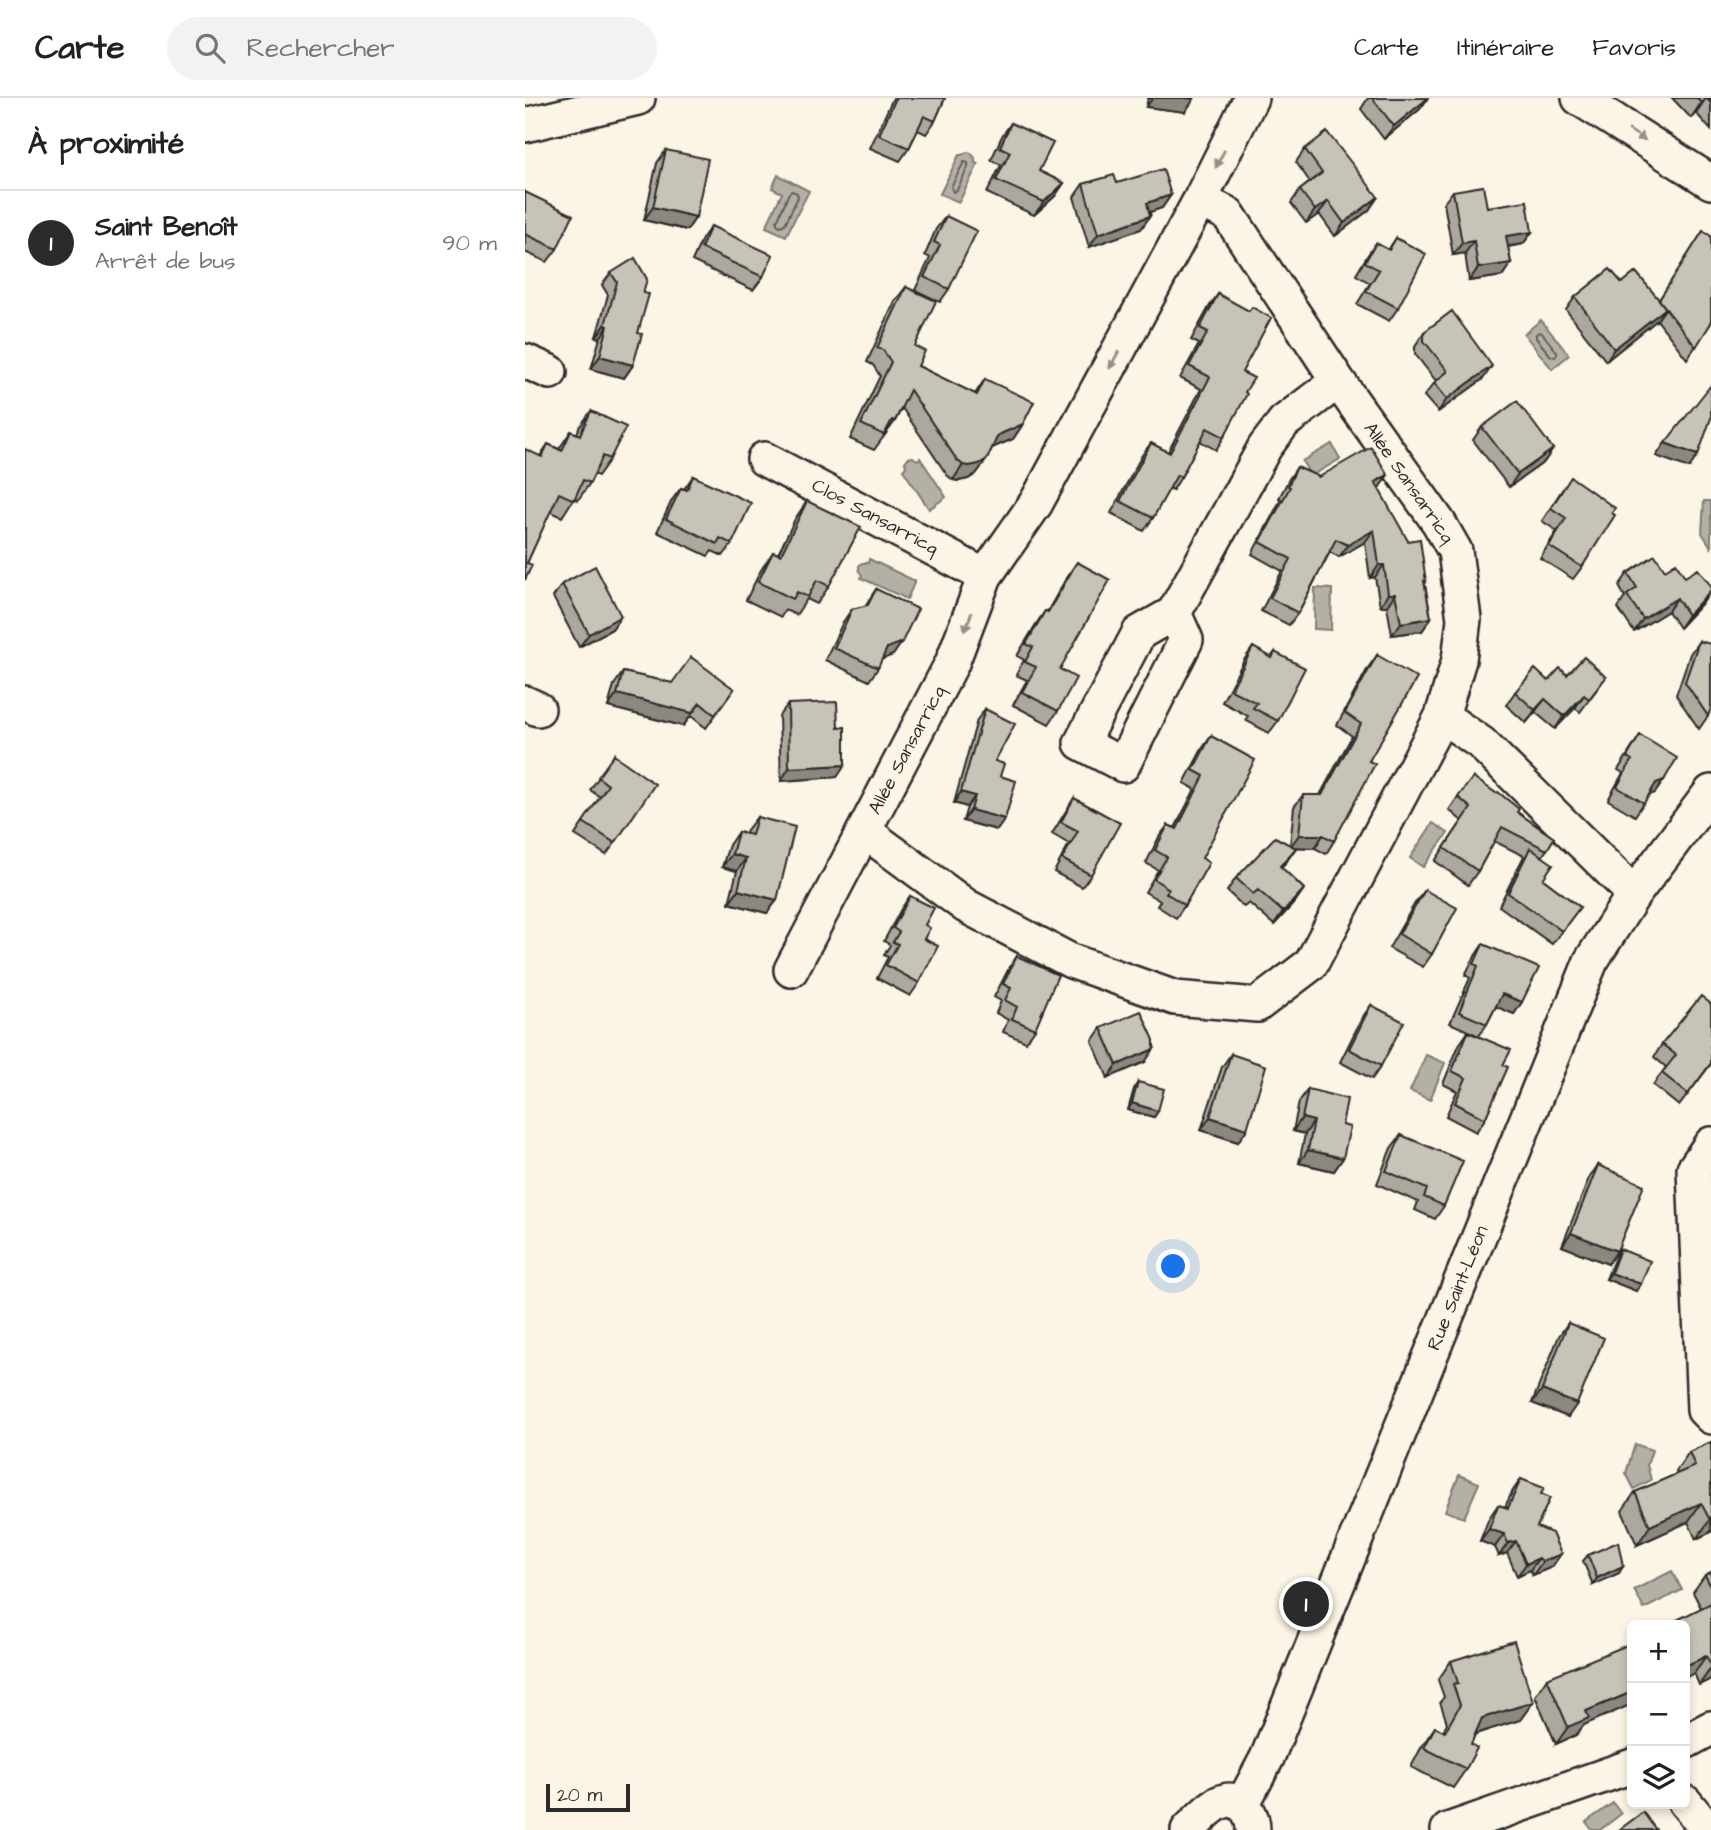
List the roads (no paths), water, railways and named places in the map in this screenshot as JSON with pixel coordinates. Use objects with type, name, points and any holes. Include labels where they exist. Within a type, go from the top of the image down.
[{"type":"street","points":[[525,125],[638,98]]},
{"type":"street","name":"Allée Sansarricq","points":[[1200,200],[1228,214],[1338,381],[1439,523],[1455,551],[1464,619],[1459,660],[1442,716],[1311,964],[1257,1005],[1175,998],[1071,961],[966,906],[864,831],[952,663],[985,576],[1036,503],[1200,200],[1251,98]]},
{"type":"street","points":[[1579,98],[1711,182]]},
{"type":"street","points":[[1174,613],[1265,447],[1284,422],[1338,381]]},
{"type":"street","name":"Clos Sansarricq","points":[[764,459],[985,576]]},
{"type":"street","points":[[1442,716],[1481,743],[1634,894]]},
{"type":"street","name":"Rue Saint-Léon","points":[[1247,1818],[1267,1758],[1591,961],[1634,894],[1711,792]]},
{"type":"street","points":[[791,970],[864,831]]},
{"type":"street","points":[[1711,1144],[1695,1169],[1704,1410],[1711,1417]]},
{"type":"street","points":[[1690,1739],[1711,1728]]},
{"type":"street","points":[[1448,1830],[1627,1768]]},
{"type":"street","points":[[1188,1830],[1218,1802],[1231,1800],[1247,1818]]},
{"type":"street","points":[[1690,1808],[1708,1830]]},
{"type":"water","points":[[971,153],[978,164],[959,202],[940,194],[959,155]]},
{"type":"water","points":[[778,175],[809,191],[786,236],[766,227],[782,193],[772,188]]},
{"type":"water","points":[[1541,320],[1569,355],[1552,369],[1524,334]]},
{"type":"water","points":[[1332,444],[1340,459],[1311,476],[1302,461]]},
{"type":"water","points":[[908,458],[917,460],[920,458],[946,497],[929,509],[903,470]]},
{"type":"water","points":[[1704,501],[1711,501],[1711,547],[1702,533]]},
{"type":"water","points":[[869,559],[915,581],[907,599],[861,578],[859,566],[868,563]]},
{"type":"water","points":[[1315,588],[1332,589],[1331,630],[1314,629]]},
{"type":"water","points":[[1433,823],[1448,833],[1423,867],[1410,858]]},
{"type":"water","points":[[1426,1055],[1445,1063],[1430,1100],[1410,1091]]},
{"type":"water","points":[[1635,1444],[1652,1450],[1647,1465],[1651,1480],[1634,1489],[1626,1473]]},
{"type":"water","points":[[1459,1475],[1479,1483],[1464,1518],[1445,1511]]},
{"type":"water","points":[[1672,1571],[1682,1590],[1644,1609],[1634,1590]]},
{"type":"water","points":[[1613,1803],[1621,1814],[1600,1830],[1592,1830],[1586,1822]]},
{"type":"place","name":"Saint Benoît","points":[[1306,1604]]}]
